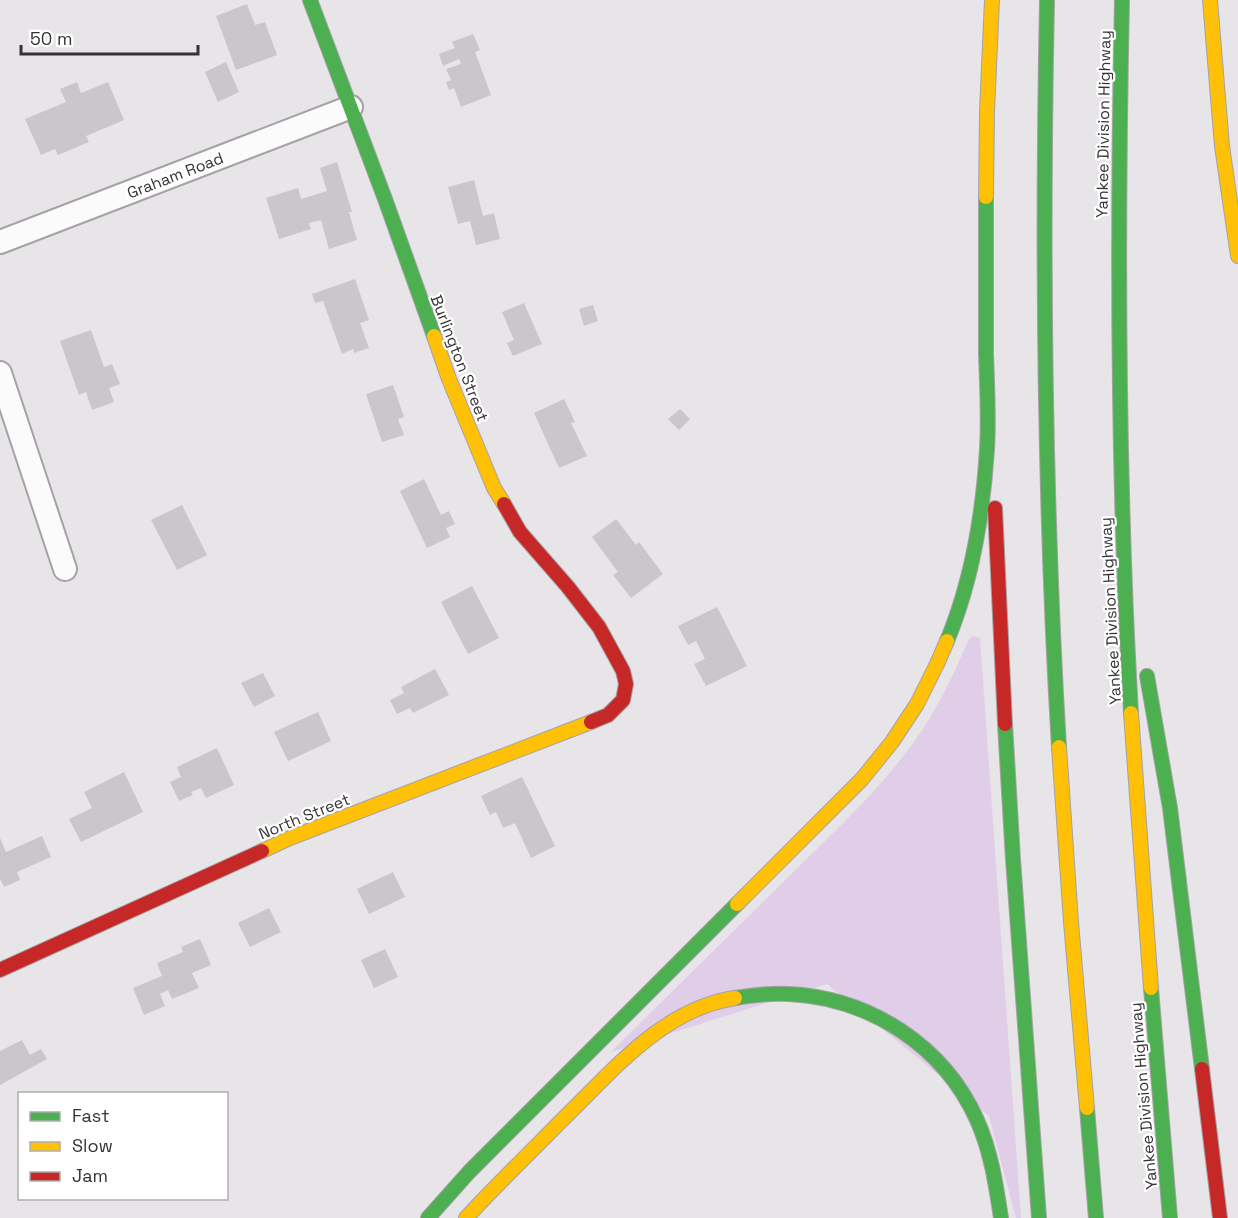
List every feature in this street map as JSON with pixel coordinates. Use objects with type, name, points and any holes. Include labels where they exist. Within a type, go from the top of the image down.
[{"type":"main road","name":"Burlington Street","points":[[310,0],[449,379],[494,488],[520,532],[599,627],[623,671],[626,684],[623,700]]},
{"type":"main road","points":[[428,1218],[469,1172],[862,779],[904,725],[929,683],[951,635],[970,576],[985,485],[987,447],[985,212],[992,0]]},
{"type":"main road","points":[[1047,0],[1044,257],[1049,560],[1062,812],[1096,1218]]},
{"type":"main road","name":"Yankee Division Highway","points":[[1122,0],[1118,274],[1122,532],[1141,860],[1170,1218]]},
{"type":"main road","points":[[1210,0],[1222,146],[1238,256]]},
{"type":"main road","points":[[987,447],[997,531],[1012,848],[1040,1218]]},
{"type":"main road","points":[[1122,532],[1140,635]]},
{"type":"main road","points":[[1144,658],[1170,808],[1220,1218]]},
{"type":"main road","name":"North Street","points":[[0,970],[290,838],[608,715],[623,700]]},
{"type":"main road","points":[[466,1218],[630,1054],[660,1029],[690,1012],[713,1004],[737,997],[770,993],[820,997],[852,1006],[899,1029],[932,1056],[961,1092],[980,1127],[990,1159],[1001,1218]]},
{"type":"street","name":"Graham Road","points":[[0,242],[351,107]]},
{"type":"street","points":[[0,373],[65,569]]},
{"type":"shaded area","points":[[973,636],[980,638],[1021,1218],[1016,1218],[989,1116],[827,984],[611,1052],[839,827],[887,776],[916,739],[931,715],[969,639]]},
{"type":"building","points":[[247,4],[255,25],[265,22],[277,55],[236,70],[216,16]]},
{"type":"building","points":[[473,34],[480,50],[475,52],[491,95],[461,107],[454,88],[449,90],[446,82],[451,80],[446,69],[461,64],[459,59],[443,66],[439,54],[455,48],[452,42]]},
{"type":"building","points":[[226,62],[239,92],[218,102],[205,72]]},
{"type":"building","points":[[77,82],[81,93],[108,82],[124,120],[86,136],[89,142],[58,155],[55,149],[41,155],[25,119],[66,102],[60,89]]},
{"type":"building","points":[[337,162],[352,212],[349,212],[357,240],[329,249],[321,220],[309,223],[311,229],[279,239],[266,198],[298,188],[301,199],[327,191],[320,168]]},
{"type":"building","points":[[474,180],[483,216],[494,213],[500,239],[476,245],[470,221],[458,224],[448,187]]},
{"type":"building","points":[[355,279],[369,320],[360,323],[369,348],[354,353],[353,349],[342,354],[323,301],[315,303],[312,294]]},
{"type":"building","points":[[524,303],[542,344],[513,356],[507,343],[514,340],[502,312]]},
{"type":"building","points":[[593,305],[598,321],[584,326],[579,309]]},
{"type":"building","points":[[91,330],[104,367],[112,364],[120,384],[109,388],[114,402],[92,410],[86,392],[79,395],[60,341]]},
{"type":"building","points":[[393,385],[404,417],[398,419],[404,435],[382,442],[366,394]]},
{"type":"building","points":[[564,399],[575,422],[571,423],[587,456],[559,468],[534,413]]},
{"type":"building","points":[[680,409],[690,419],[679,430],[668,419]]},
{"type":"building","points":[[424,479],[441,515],[449,511],[455,524],[446,528],[450,537],[427,548],[400,491]]},
{"type":"building","points":[[182,505],[207,555],[177,570],[151,520]]},
{"type":"building","points":[[616,519],[636,545],[639,542],[663,574],[631,598],[613,575],[618,572],[592,537]]},
{"type":"building","points":[[472,586],[499,638],[468,654],[441,602]]},
{"type":"building","points":[[717,607],[747,666],[706,686],[694,664],[705,659],[696,641],[688,645],[678,626]]},
{"type":"building","points":[[435,669],[449,695],[413,713],[410,708],[397,714],[390,700],[404,693],[401,687]]},
{"type":"building","points":[[263,673],[275,696],[254,707],[241,683]]},
{"type":"building","points":[[318,712],[331,741],[288,761],[274,732]]},
{"type":"building","points":[[217,748],[234,785],[206,798],[201,788],[191,792],[193,795],[179,801],[170,782],[181,777],[177,767]]},
{"type":"building","points":[[124,772],[143,812],[81,842],[69,819],[92,808],[84,792]]},
{"type":"building","points":[[522,777],[555,846],[531,858],[515,823],[503,828],[496,812],[490,815],[481,796]]},
{"type":"building","points":[[42,836],[51,857],[17,872],[20,880],[4,887],[0,879],[0,838],[6,852]]},
{"type":"building","points":[[393,872],[405,897],[369,914],[357,889]]},
{"type":"building","points":[[269,908],[281,932],[250,947],[238,923]]},
{"type":"building","points":[[200,939],[211,965],[192,973],[199,988],[172,999],[168,990],[160,994],[165,1006],[144,1015],[133,988],[162,976],[157,963],[183,952],[181,947]]},
{"type":"building","points":[[385,949],[398,977],[374,988],[361,960]]},
{"type":"building","points":[[22,1040],[30,1055],[41,1049],[47,1059],[0,1085],[0,1051]]},
{"type":"traffic: fast","points":[[310,0],[434,336]]},
{"type":"traffic: fast","points":[[1047,0],[1045,187],[1047,467],[1059,747]]},
{"type":"traffic: fast","points":[[1122,0],[1119,356],[1123,535],[1131,713]]},
{"type":"traffic: fast","points":[[947,641],[970,571],[985,474],[988,425],[986,197]]},
{"type":"traffic: fast","points":[[1147,676],[1170,808],[1202,1069]]},
{"type":"traffic: fast","points":[[1005,724],[1039,1218]]},
{"type":"traffic: fast","points":[[428,1218],[469,1172],[737,904]]},
{"type":"traffic: fast","points":[[1151,988],[1170,1218]]},
{"type":"traffic: fast","points":[[735,998],[789,994],[848,1005],[875,1016],[901,1031],[924,1049],[945,1070],[963,1094],[977,1120],[989,1156],[1001,1218]]},
{"type":"traffic: fast","points":[[1087,1108],[1096,1218]]},
{"type":"traffic: slow","points":[[986,197],[992,0]]},
{"type":"traffic: slow","points":[[1210,0],[1222,146],[1238,256]]},
{"type":"traffic: slow","points":[[434,336],[449,379],[494,488],[504,504]]},
{"type":"traffic: slow","points":[[737,904],[862,779],[892,742],[917,704],[947,641]]},
{"type":"traffic: slow","points":[[1131,713],[1151,988]]},
{"type":"traffic: slow","points":[[262,851],[290,838],[591,722]]},
{"type":"traffic: slow","points":[[1059,747],[1087,1108]]},
{"type":"traffic: slow","points":[[466,1218],[619,1063],[640,1045],[684,1015],[709,1004],[735,998]]},
{"type":"traffic: jam","points":[[504,504],[520,532],[599,627],[623,671],[626,684],[623,700],[608,715],[591,722]]},
{"type":"traffic: jam","points":[[995,508],[1005,724]]},
{"type":"traffic: jam","points":[[0,970],[262,851]]},
{"type":"traffic: jam","points":[[1202,1069],[1220,1218]]}]
